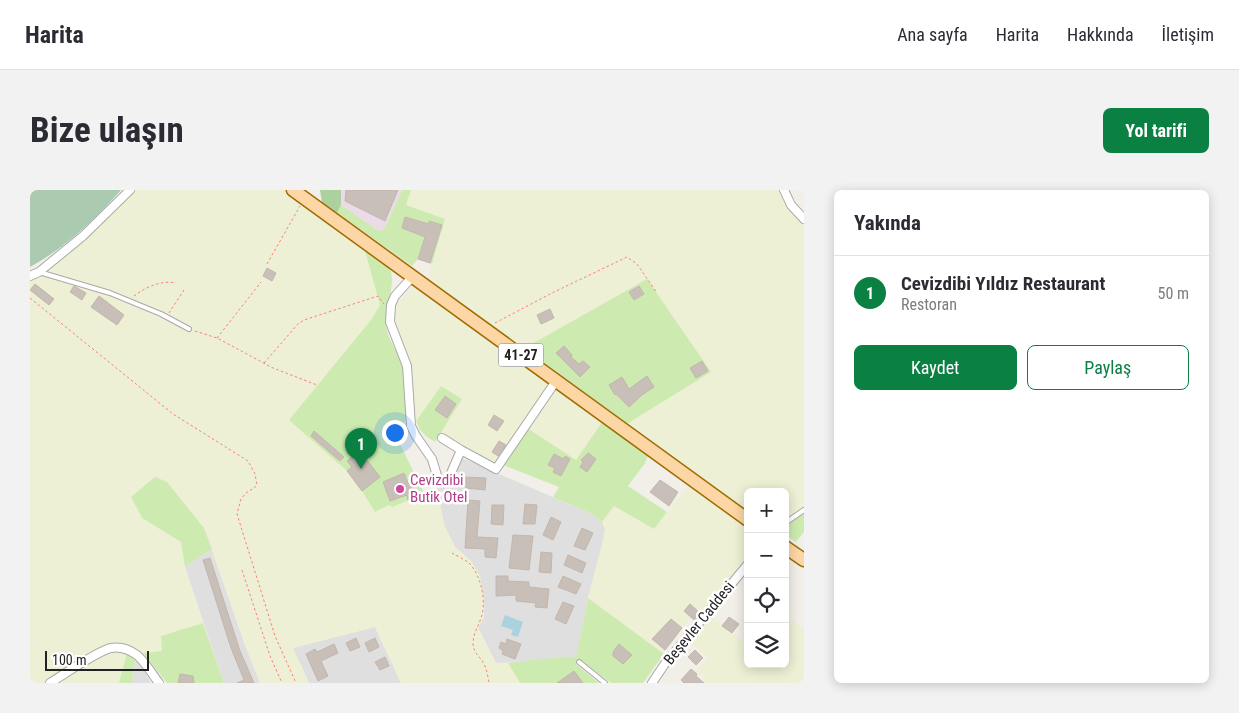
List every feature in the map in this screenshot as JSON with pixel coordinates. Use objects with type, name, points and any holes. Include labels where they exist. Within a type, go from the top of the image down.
[{"type":"main road","name":"41-27","points":[[293,190],[744,517]]},
{"type":"main road","points":[[789,550],[804,560]]},
{"type":"street","points":[[30,276],[39,272],[83,236],[130,190]]},
{"type":"street","points":[[784,190],[791,205],[804,220]]},
{"type":"street","points":[[413,276],[395,296],[390,305],[389,317],[407,366],[411,426],[432,459],[440,482],[448,480],[461,450]]},
{"type":"street","points":[[442,438],[496,469],[556,381]]},
{"type":"street","name":"Beşevler Caddesi","points":[[652,683],[664,665],[744,569]]},
{"type":"street","points":[[50,683],[107,649],[117,647],[136,654],[159,683]]},
{"type":"lane","points":[[39,272],[110,293],[166,316],[189,329]]},
{"type":"lane","points":[[789,520],[804,510]]},
{"type":"lane","points":[[579,662],[605,683]]},
{"type":"path","points":[[267,264],[305,198]]},
{"type":"path","points":[[487,330],[506,316],[627,257],[637,264],[657,293]]},
{"type":"path","points":[[128,301],[140,291],[156,284],[176,282]]},
{"type":"path","points":[[217,338],[262,282]]},
{"type":"path","points":[[166,316],[184,290]]},
{"type":"path","points":[[264,363],[298,324],[304,320],[378,296]]},
{"type":"path","points":[[30,298],[172,414],[248,461],[255,474],[257,485],[241,499],[237,514],[275,636],[296,683]]},
{"type":"path","points":[[189,329],[217,338],[264,363],[317,384]]},
{"type":"path","points":[[452,553],[468,563],[476,573],[480,583],[483,601],[482,613],[476,629],[473,647],[475,653],[485,666],[489,683]]},
{"type":"path","points":[[242,570],[270,656],[282,683]]},
{"type":"shaded area","points":[[341,190],[402,190],[384,229],[379,231],[341,205]]},
{"type":"shaded area","points":[[462,458],[592,514],[602,522],[605,529],[604,537],[588,598],[576,658],[559,657],[496,663],[478,627],[484,617],[484,600],[471,561],[455,547],[444,525],[440,505],[437,486],[447,487]]},
{"type":"shaded area","points":[[212,549],[260,683],[224,683],[185,567]]},
{"type":"shaded area","points":[[375,627],[401,683],[309,683],[293,648]]},
{"type":"shaded area","points":[[135,660],[141,665],[151,683],[132,683]]},
{"type":"green space","points":[[30,190],[121,190],[79,233],[30,267]]},
{"type":"green space","points":[[132,190],[285,190],[363,244],[380,305],[356,339],[339,464],[362,491],[392,507],[437,486],[444,525],[455,547],[471,561],[480,576],[484,600],[484,617],[478,628],[496,663],[508,663],[520,683],[401,683],[375,627],[293,648],[309,683],[260,683],[204,528],[142,518],[181,542],[185,567],[203,623],[161,636],[163,651],[143,653],[130,646],[116,643],[104,646],[43,683],[30,683],[30,281],[46,271],[101,223]]},
{"type":"green space","points":[[320,190],[341,190],[341,205],[337,213],[322,203]]},
{"type":"green space","points":[[402,190],[411,190],[406,205],[445,219],[432,264],[418,259],[412,266],[337,213],[341,205],[379,231],[384,229]]},
{"type":"green space","points":[[411,190],[778,190],[791,211],[804,225],[804,510],[789,520],[789,488],[744,488],[744,510],[427,281],[445,219],[406,205]]},
{"type":"green space","points":[[363,244],[385,260],[391,271],[392,286],[386,326],[389,338],[403,366],[406,393],[406,414],[400,444],[424,493],[417,496],[412,482],[408,483],[404,473],[383,482],[390,501],[407,495],[409,500],[392,507],[389,505],[375,512],[362,491],[360,452],[347,461],[352,467],[347,471],[289,420],[371,320],[380,305]]},
{"type":"green space","points":[[647,279],[711,372],[625,425],[523,349]]},
{"type":"green space","points":[[415,287],[419,287],[540,375],[547,385],[547,389],[495,465],[441,432],[462,399],[441,386],[416,421],[412,366],[393,316],[399,301]]},
{"type":"green space","points":[[441,386],[462,399],[435,442],[423,433],[416,421]]},
{"type":"green space","points":[[555,389],[603,421],[576,461],[527,428]]},
{"type":"green space","points":[[603,421],[649,453],[645,463],[628,486],[667,512],[654,529],[614,506],[602,522],[592,514],[553,497],[559,487],[503,465],[527,428],[576,460]]},
{"type":"green space","points":[[155,477],[167,482],[204,528],[212,549],[185,567],[181,542],[142,518],[131,497]]},
{"type":"green space","points":[[690,484],[744,522],[744,561],[701,613],[697,610],[662,653],[588,598],[604,537],[605,529],[602,522],[614,506],[654,529]]},
{"type":"green space","points":[[804,510],[804,532],[796,542],[789,537],[789,520]]},
{"type":"green space","points":[[588,598],[664,654],[643,683],[611,683],[577,658],[576,664],[599,683],[520,683],[508,663],[576,657]]},
{"type":"green space","points":[[713,617],[743,642],[744,641],[744,668],[789,668],[789,619],[804,629],[804,683],[701,683],[705,678],[696,671],[708,658],[691,643]]},
{"type":"green space","points":[[203,623],[224,683],[167,683],[143,653],[162,651],[161,636]]},
{"type":"green space","points":[[110,651],[127,653],[119,683],[58,683]]},
{"type":"green space","points":[[127,653],[135,660],[132,683],[119,683]]},
{"type":"water","points":[[505,615],[523,622],[518,637],[511,635],[513,630],[501,626]]},
{"type":"building","points":[[346,190],[398,190],[385,221],[345,201]]},
{"type":"building","points":[[405,217],[429,224],[429,221],[442,225],[430,263],[418,259],[425,237],[402,228]]},
{"type":"building","points":[[267,268],[276,273],[272,281],[263,276]]},
{"type":"building","points":[[35,284],[54,299],[49,305],[30,290]]},
{"type":"building","points":[[74,286],[86,293],[82,300],[70,292]]},
{"type":"building","points":[[639,286],[644,294],[634,300],[629,292]]},
{"type":"building","points":[[99,296],[124,315],[117,325],[91,307]]},
{"type":"building","points":[[550,309],[554,318],[541,324],[537,315]]},
{"type":"building","points":[[564,346],[572,355],[571,357],[579,364],[583,361],[590,367],[580,377],[556,353]]},
{"type":"building","points":[[702,361],[708,371],[696,378],[690,368]]},
{"type":"building","points":[[647,376],[654,387],[629,407],[615,395],[609,385],[622,377],[629,389]]},
{"type":"building","points":[[445,396],[456,404],[447,418],[435,410]]},
{"type":"building","points":[[494,415],[504,421],[497,431],[488,425]]},
{"type":"building","points":[[314,431],[344,457],[340,461],[311,436]]},
{"type":"building","points":[[499,441],[506,445],[498,456],[492,452]]},
{"type":"building","points":[[360,451],[380,477],[362,491],[347,471],[352,467],[347,461]]},
{"type":"building","points":[[588,453],[596,459],[587,472],[580,467],[583,462],[581,460]]},
{"type":"building","points":[[554,454],[564,459],[565,456],[570,459],[561,476],[553,472],[555,468],[548,465]]},
{"type":"building","name":"Cevizdibi Butik Otel","points":[[404,473],[408,483],[412,482],[418,496],[408,500],[407,495],[390,501],[383,482]]},
{"type":"building","points":[[466,477],[486,478],[485,490],[466,488]]},
{"type":"building","points":[[660,480],[678,492],[669,506],[650,492]]},
{"type":"building","points":[[468,500],[480,501],[477,537],[498,538],[496,558],[485,557],[485,549],[465,548]]},
{"type":"building","points":[[525,504],[537,505],[535,524],[523,524]]},
{"type":"building","points":[[492,505],[504,505],[503,525],[491,524]]},
{"type":"building","points":[[551,517],[561,522],[553,540],[543,535]]},
{"type":"building","points":[[582,528],[593,533],[585,550],[574,546]]},
{"type":"building","points":[[513,535],[533,536],[529,570],[509,568]]},
{"type":"building","points":[[541,552],[552,553],[551,573],[539,572]]},
{"type":"building","points":[[568,555],[586,563],[582,573],[564,565]]},
{"type":"building","points":[[210,558],[240,651],[254,683],[237,683],[244,680],[231,648],[203,560]]},
{"type":"building","points":[[496,576],[508,576],[508,581],[529,582],[529,587],[549,589],[547,608],[535,607],[536,603],[516,601],[516,595],[496,596]]},
{"type":"building","points":[[563,576],[581,584],[576,594],[558,587]]},
{"type":"building","points":[[563,602],[574,606],[566,624],[555,619]]},
{"type":"building","points":[[690,604],[700,613],[694,620],[684,611]]},
{"type":"building","points":[[729,617],[739,624],[732,633],[722,626]]},
{"type":"building","points":[[671,619],[682,628],[665,650],[652,639]]},
{"type":"building","points":[[356,638],[360,647],[350,651],[346,643]]},
{"type":"building","points":[[375,638],[379,647],[369,652],[365,643]]},
{"type":"building","points":[[507,639],[521,644],[515,659],[502,654],[503,651],[499,648],[501,642],[506,644]]},
{"type":"building","points":[[334,644],[338,653],[321,661],[328,676],[318,681],[306,654],[315,649],[317,652]]},
{"type":"building","points":[[619,644],[632,655],[623,664],[613,656],[613,652]]},
{"type":"building","points":[[695,650],[703,658],[696,665],[688,657]]},
{"type":"building","points":[[385,657],[389,666],[380,670],[375,662]]},
{"type":"building","points":[[691,669],[704,683],[684,683],[681,680]]},
{"type":"building","points":[[574,671],[583,683],[557,683]]},
{"type":"building","points":[[180,674],[193,676],[194,683],[178,683]]},
{"type":"place","name":"Cevizdibi Yıldız Restaurant","points":[[361,469]]},
{"type":"place","name":"Cevizdibi Butik Otel","points":[[400,489]]}]
